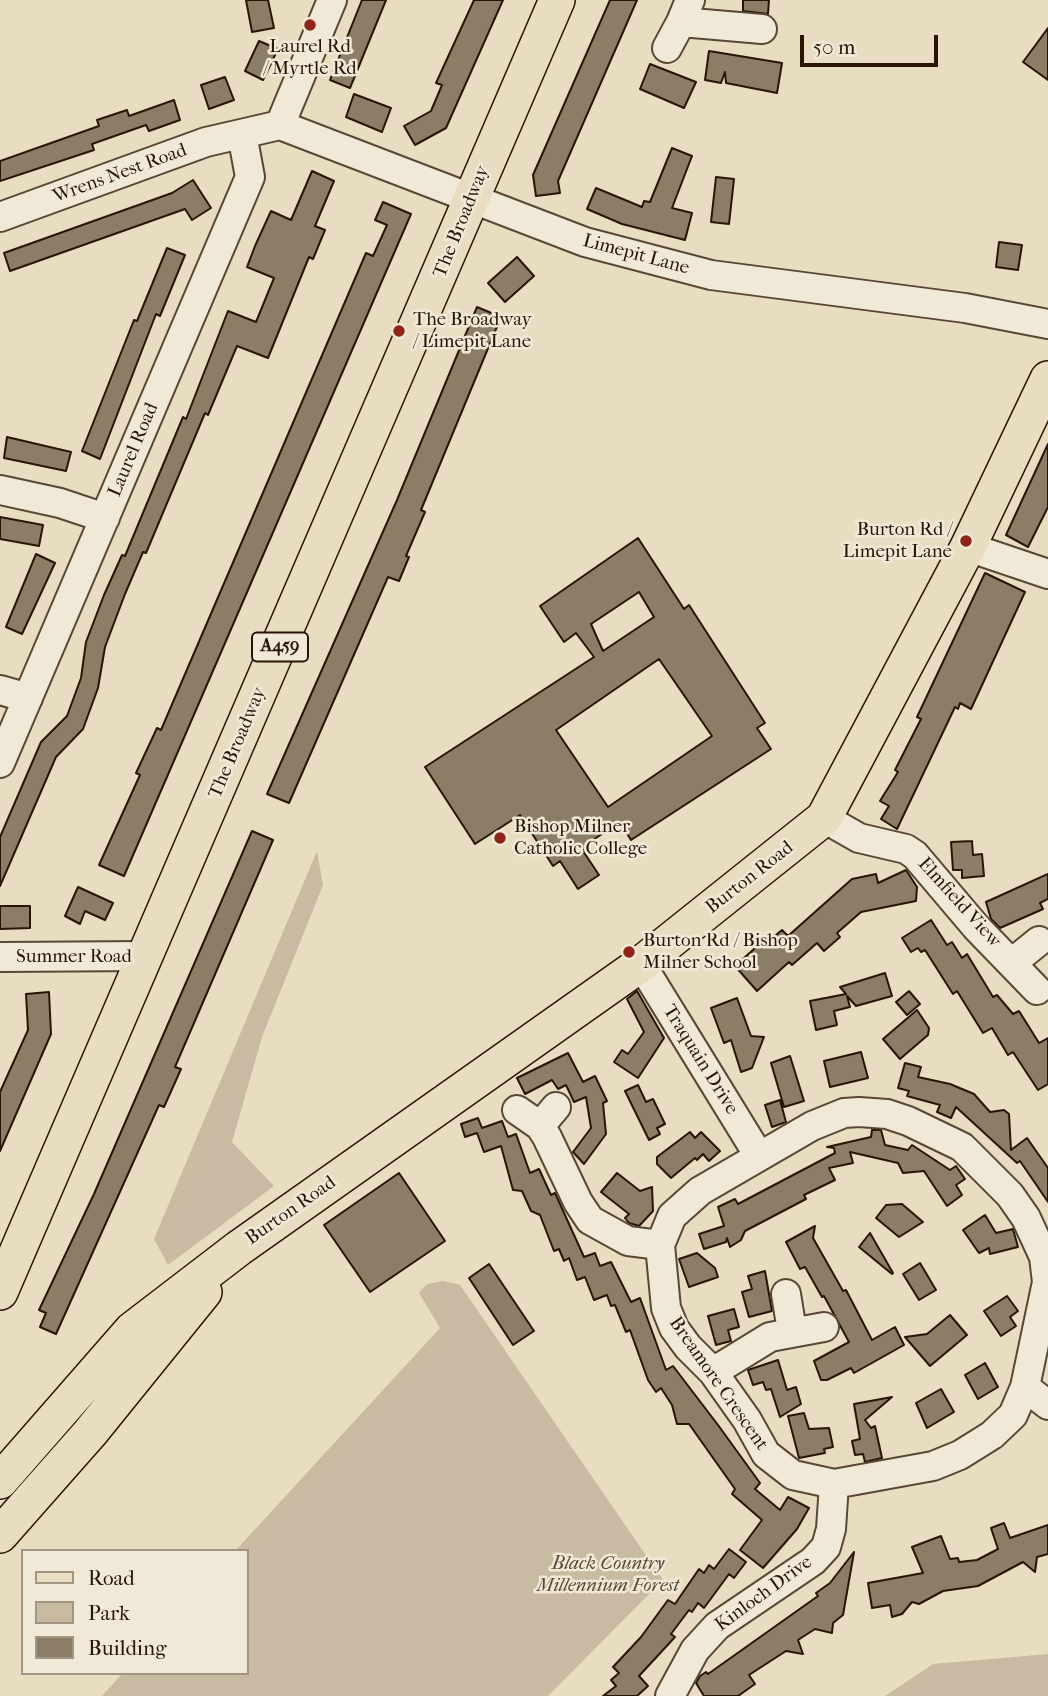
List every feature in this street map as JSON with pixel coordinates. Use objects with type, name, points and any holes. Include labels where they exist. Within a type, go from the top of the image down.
[{"type":"main road","name":"The Broadway","points":[[0,1293],[557,0]]},
{"type":"main road","name":"Burton Road","points":[[0,1481],[132,1330],[239,1248],[641,964],[824,818],[968,547],[1048,379]]},
{"type":"main road","name":"Burton Road","points":[[0,1535],[65,1463],[239,1248]]},
{"type":"main road","points":[[0,1496],[42,1452],[47,1451],[65,1463]]},
{"type":"street","points":[[242,134],[280,125],[330,1]]},
{"type":"street","points":[[667,48],[685,11],[762,29]]},
{"type":"street","name":"Limepit Lane","points":[[280,125],[472,201],[585,242],[711,275],[965,308],[1048,324]]},
{"type":"street","name":"Wrens Nest Road","points":[[0,217],[206,142],[242,134]]},
{"type":"street","name":"Laurel Road","points":[[0,762],[250,177],[242,134]]},
{"type":"street","points":[[0,490],[60,503],[105,518]]},
{"type":"street","points":[[968,547],[1048,574]]},
{"type":"street","points":[[0,690],[28,698]]},
{"type":"street","name":"Elmfield View","points":[[824,818],[859,838],[906,849],[915,855],[976,927],[1013,962],[1037,990]]},
{"type":"street","name":"Elmfield View","points":[[1013,962],[1039,941]]},
{"type":"street","name":"Summer Road","points":[[0,957],[147,956]]},
{"type":"street","name":"Traquain Drive","points":[[641,964],[759,1156]]},
{"type":"street","name":"Breamore Crescent","points":[[844,1113],[887,1114],[962,1147],[1010,1195],[1026,1217],[1044,1257],[1047,1282],[1025,1387],[1013,1415],[992,1435],[960,1455],[933,1466],[834,1484],[793,1475],[766,1454],[747,1420],[713,1372],[688,1347],[674,1328],[666,1308],[660,1245],[672,1216],[686,1202],[759,1156],[812,1126],[844,1113]]},
{"type":"street","points":[[538,1115],[590,1220],[628,1241],[660,1245]]},
{"type":"street","points":[[786,1294],[792,1331]]},
{"type":"street","points":[[713,1372],[770,1337],[824,1327]]},
{"type":"street","points":[[1025,1387],[1048,1405]]},
{"type":"street","name":"Kinloch Drive","points":[[670,1696],[695,1650],[717,1626],[813,1561],[826,1547],[831,1529],[834,1484]]},
{"type":"green space","points":[[317,851],[323,885],[262,1037],[232,1142],[274,1186],[168,1265],[154,1239]]},
{"type":"green space","name":"Black Country Millennium Forest","points":[[443,1281],[460,1285],[663,1580],[548,1696],[102,1696],[121,1675],[248,1675],[248,1549],[237,1549],[440,1328],[419,1293],[427,1284]]},
{"type":"green space","points":[[1048,1654],[1048,1696],[885,1696],[933,1664]]},
{"type":"building","points":[[246,0],[268,0],[274,28],[252,32]]},
{"type":"building","points":[[362,0],[386,0],[350,88],[330,80]]},
{"type":"building","points":[[474,0],[503,0],[446,128],[415,145],[404,126],[431,111],[442,85],[436,83]]},
{"type":"building","points":[[610,0],[637,0],[558,181],[560,193],[536,196],[533,175]]},
{"type":"building","points":[[743,0],[769,0],[768,14],[743,11]]},
{"type":"building","points":[[1048,28],[1048,80],[1023,62]]},
{"type":"building","points":[[259,41],[278,49],[263,80],[245,71]]},
{"type":"building","points":[[709,51],[782,63],[777,93],[726,83],[725,72],[721,83],[705,80]]},
{"type":"building","points":[[650,64],[696,82],[684,108],[640,89]]},
{"type":"building","points":[[225,77],[234,100],[209,109],[201,85]]},
{"type":"building","points":[[354,94],[391,108],[382,132],[346,117]]},
{"type":"building","points":[[174,100],[180,120],[149,131],[146,125],[92,144],[94,150],[0,181],[0,161],[99,126],[97,120],[127,110],[129,116]]},
{"type":"building","points":[[672,148],[692,156],[672,208],[692,213],[685,240],[622,224],[587,209],[596,188],[642,207],[644,201],[650,202]]},
{"type":"building","points":[[312,171],[334,181],[315,226],[325,230],[313,259],[309,257],[268,358],[237,346],[208,415],[205,413],[146,553],[143,552],[125,594],[105,647],[98,688],[83,729],[56,757],[0,886],[0,837],[41,742],[67,716],[81,678],[86,642],[104,595],[122,555],[125,556],[183,417],[186,419],[228,311],[256,322],[274,278],[247,267],[255,246],[271,211],[291,220]]},
{"type":"building","points":[[716,177],[734,179],[729,224],[711,222]]},
{"type":"building","points":[[193,180],[211,208],[192,220],[185,209],[10,271],[4,253],[172,193]]},
{"type":"building","points":[[383,202],[411,214],[124,876],[99,865],[140,775],[136,773],[157,728],[161,730],[366,253],[373,256],[387,225],[375,220]]},
{"type":"building","points":[[999,242],[1022,245],[1018,270],[996,267]]},
{"type":"building","points":[[167,248],[185,255],[160,316],[156,314],[100,459],[82,451],[134,320],[137,321]]},
{"type":"building","points":[[517,257],[534,276],[505,302],[488,283]]},
{"type":"building","points":[[477,307],[501,317],[421,510],[425,512],[406,556],[409,557],[399,581],[388,577],[289,803],[267,794],[397,500]]},
{"type":"building","points":[[7,437],[71,452],[66,471],[4,458]]},
{"type":"building","points":[[1048,444],[1048,507],[1028,547],[1006,535]]},
{"type":"building","points":[[0,517],[43,525],[39,546],[0,539]]},
{"type":"building","points":[[638,538],[684,609],[689,605],[765,723],[757,728],[771,749],[631,840],[620,822],[587,844],[588,847],[583,851],[599,875],[578,889],[560,861],[553,866],[520,815],[475,844],[425,767],[594,657],[576,633],[564,642],[540,606]],"holes":[[[639,592],[654,617],[603,651],[591,624]],[[659,659],[712,736],[608,807],[556,730]]]},
{"type":"building","points":[[36,554],[55,563],[22,634],[6,627]]},
{"type":"building","points":[[985,573],[1025,592],[971,709],[960,703],[958,709],[955,707],[897,829],[881,819],[889,806],[880,801],[898,772],[895,770],[921,719],[917,717]]},
{"type":"building","points":[[252,831],[273,840],[175,1067],[181,1069],[164,1107],[159,1105],[56,1334],[40,1327],[46,1313],[39,1310],[94,1194]]},
{"type":"building","points":[[972,841],[973,855],[982,854],[984,876],[962,878],[962,870],[953,870],[951,842]]},
{"type":"building","points":[[906,870],[917,887],[916,901],[861,912],[837,933],[840,937],[824,951],[817,943],[792,965],[789,962],[757,991],[735,966],[763,941],[765,944],[782,930],[788,936],[852,879],[876,874],[878,883]]},
{"type":"building","points":[[1048,874],[1048,899],[1040,903],[1043,909],[1000,928],[991,919],[986,902]]},
{"type":"building","points":[[78,887],[113,903],[105,920],[85,911],[80,924],[65,916]]},
{"type":"building","points":[[0,906],[30,906],[30,928],[0,929]]},
{"type":"building","points":[[931,920],[947,945],[952,942],[962,958],[967,954],[993,997],[997,995],[1013,1014],[1019,1011],[1039,1043],[1048,1038],[1048,1084],[1038,1090],[1013,1052],[1008,1055],[992,1028],[983,1033],[957,991],[953,994],[925,950],[921,952],[918,948],[911,952],[902,938]]},
{"type":"building","points":[[885,973],[892,996],[856,1006],[847,996],[850,1007],[834,1011],[837,1025],[816,1030],[810,1001],[846,994],[840,987]]},
{"type":"building","points":[[637,991],[664,1038],[638,1078],[614,1062],[622,1050],[628,1054],[644,1032],[627,999]]},
{"type":"building","points":[[909,991],[920,1004],[907,1015],[896,1002]]},
{"type":"building","points":[[49,992],[51,1034],[0,1151],[0,1092],[28,1030],[26,994]]},
{"type":"building","points":[[737,998],[751,1036],[764,1037],[752,1068],[741,1072],[731,1040],[724,1043],[711,1008]]},
{"type":"building","points":[[917,1010],[929,1028],[928,1035],[900,1059],[883,1039]]},
{"type":"building","points":[[861,1052],[868,1078],[830,1087],[824,1061]]},
{"type":"building","points":[[568,1053],[583,1082],[595,1076],[607,1101],[603,1103],[606,1134],[584,1164],[573,1152],[591,1128],[586,1097],[574,1102],[566,1085],[558,1089],[552,1080],[525,1094],[517,1078]]},
{"type":"building","points":[[790,1056],[804,1101],[784,1107],[771,1063]]},
{"type":"building","points":[[905,1063],[921,1067],[918,1077],[950,1084],[974,1094],[990,1112],[1004,1110],[1009,1114],[1011,1150],[1027,1138],[1048,1168],[1048,1202],[1020,1161],[1017,1163],[956,1107],[951,1118],[937,1112],[940,1105],[907,1096],[909,1091],[898,1088]]},
{"type":"building","points":[[638,1085],[646,1102],[653,1099],[665,1124],[657,1128],[660,1134],[649,1140],[625,1091]]},
{"type":"building","points":[[780,1100],[786,1122],[772,1127],[765,1105]]},
{"type":"building","points":[[478,1118],[482,1128],[502,1121],[508,1137],[516,1134],[530,1173],[539,1169],[551,1195],[555,1193],[584,1257],[595,1253],[600,1266],[611,1262],[631,1302],[640,1298],[666,1370],[673,1366],[718,1425],[760,1483],[755,1489],[780,1510],[788,1497],[809,1508],[797,1529],[763,1568],[740,1550],[762,1520],[732,1494],[735,1489],[689,1424],[677,1424],[672,1405],[661,1388],[656,1392],[648,1380],[630,1330],[626,1332],[615,1305],[611,1306],[607,1295],[594,1300],[585,1277],[577,1280],[569,1258],[564,1261],[559,1249],[554,1251],[540,1215],[531,1211],[522,1191],[513,1190],[501,1146],[484,1152],[477,1133],[465,1137],[461,1124]]},
{"type":"building","points":[[872,1130],[881,1130],[885,1145],[908,1150],[912,1145],[950,1170],[956,1166],[965,1179],[956,1185],[962,1195],[947,1206],[924,1171],[903,1173],[898,1163],[850,1152],[853,1163],[829,1168],[835,1180],[804,1195],[806,1199],[745,1231],[741,1240],[730,1247],[727,1238],[726,1242],[704,1249],[699,1234],[724,1226],[718,1207],[735,1199],[738,1204],[835,1153],[834,1148],[827,1147],[871,1137]]},
{"type":"building","points":[[690,1132],[695,1138],[701,1132],[720,1151],[709,1161],[703,1154],[697,1160],[695,1158],[671,1178],[657,1164],[657,1157]]},
{"type":"building","points":[[399,1173],[445,1241],[370,1292],[324,1225]]},
{"type":"building","points":[[617,1173],[640,1191],[652,1187],[653,1211],[639,1226],[629,1223],[625,1218],[629,1214],[601,1192]]},
{"type":"building","points":[[902,1204],[923,1222],[899,1237],[876,1218],[886,1205]]},
{"type":"building","points":[[985,1215],[996,1233],[1013,1229],[1018,1247],[990,1254],[989,1248],[979,1253],[963,1230]]},
{"type":"building","points":[[815,1226],[813,1238],[843,1291],[846,1290],[872,1340],[895,1327],[904,1345],[854,1373],[851,1368],[827,1380],[821,1380],[814,1361],[849,1342],[824,1296],[822,1297],[805,1267],[800,1269],[786,1242]]},
{"type":"building","points":[[870,1233],[893,1273],[892,1274],[859,1247]]},
{"type":"building","points":[[697,1253],[715,1268],[718,1277],[689,1287],[679,1259]]},
{"type":"building","points":[[920,1263],[936,1290],[919,1300],[903,1274]]},
{"type":"building","points":[[489,1264],[534,1331],[513,1345],[469,1278]]},
{"type":"building","points":[[765,1271],[772,1311],[749,1317],[742,1292],[752,1289],[748,1276]]},
{"type":"building","points":[[1007,1296],[1018,1311],[1010,1317],[1016,1326],[1001,1336],[984,1311]]},
{"type":"building","points":[[734,1309],[739,1327],[728,1330],[731,1341],[716,1345],[708,1316]]},
{"type":"building","points":[[950,1315],[967,1335],[930,1366],[905,1337],[927,1334]]},
{"type":"building","points":[[778,1360],[787,1390],[796,1387],[801,1404],[780,1417],[771,1389],[766,1390],[763,1382],[753,1385],[748,1370]]},
{"type":"building","points":[[985,1363],[998,1387],[978,1399],[965,1375]]},
{"type":"building","points":[[941,1389],[954,1412],[927,1428],[916,1403]]},
{"type":"building","points":[[892,1397],[865,1420],[871,1428],[875,1426],[882,1458],[865,1462],[863,1454],[855,1455],[852,1441],[860,1439],[854,1404]]},
{"type":"building","points":[[804,1413],[809,1429],[829,1428],[833,1447],[824,1449],[825,1453],[799,1458],[788,1416]]},
{"type":"building","points":[[1004,1523],[1010,1538],[1048,1525],[1048,1554],[1037,1557],[1035,1572],[1023,1562],[978,1586],[943,1591],[919,1604],[912,1602],[902,1614],[892,1617],[890,1605],[872,1608],[868,1583],[923,1573],[912,1547],[941,1536],[950,1559],[958,1558],[959,1562],[977,1560],[998,1549],[991,1528]]},
{"type":"building","points":[[729,1549],[746,1562],[734,1578],[729,1574],[704,1608],[698,1603],[692,1612],[689,1610],[671,1634],[675,1637],[639,1676],[648,1686],[637,1696],[603,1696],[616,1686],[611,1680],[619,1673],[613,1667],[641,1637],[668,1600],[675,1604],[699,1569],[704,1573],[709,1565],[714,1569]]},
{"type":"building","points":[[854,1552],[843,1615],[833,1623],[832,1633],[815,1629],[798,1640],[803,1654],[786,1651],[749,1675],[755,1684],[738,1696],[704,1696],[696,1683],[700,1676],[706,1672],[708,1674],[818,1596],[816,1593],[830,1583]]},
{"type":"place","name":"Laurel Rd / Myrtle Rd","points":[[310,25]]},
{"type":"place","name":"The Broadway / Limepit Lane","points":[[399,331]]},
{"type":"place","name":"Burton Rd / Limepit Lane","points":[[966,541]]},
{"type":"place","name":"Bishop Milner Catholic College","points":[[500,838]]},
{"type":"place","name":"Burton Rd / Bishop Milner School","points":[[629,952]]}]
